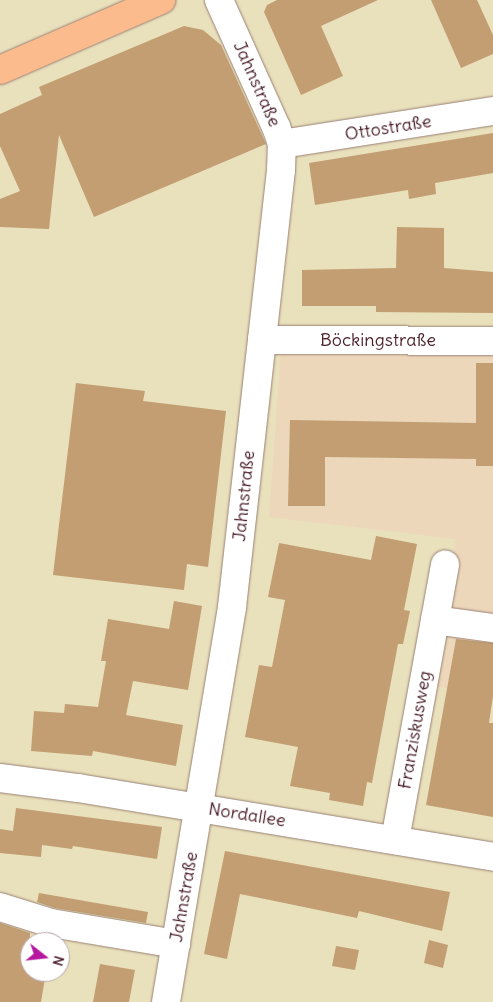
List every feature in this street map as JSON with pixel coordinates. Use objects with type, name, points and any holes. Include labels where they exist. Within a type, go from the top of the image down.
[{"type":"main road","points":[[0,70],[161,0]]},
{"type":"street","name":"Jahnstraße","points":[[166,1002],[200,808],[232,607],[282,144],[219,0]]},
{"type":"street","name":"Ottostraße","points":[[282,144],[493,111]]},
{"type":"street","name":"Böckingstraße","points":[[262,340],[493,341]]},
{"type":"street","name":"Franziskusweg","points":[[395,840],[445,564]]},
{"type":"street","points":[[435,620],[493,628]]},
{"type":"street","name":"Nordallee","points":[[0,778],[200,808],[493,857]]},
{"type":"street","points":[[0,908],[51,923],[176,944]]},
{"type":"shaded area","points":[[281,351],[493,352],[493,694],[432,686],[456,539],[269,517]]},
{"type":"building","points":[[277,0],[378,0],[321,26],[343,76],[301,95],[264,12],[267,5]]},
{"type":"building","points":[[431,0],[477,0],[493,35],[493,54],[461,68]]},
{"type":"building","points":[[184,26],[203,30],[221,45],[266,144],[94,217],[59,135],[49,229],[0,227],[0,199],[20,191],[0,146],[0,114],[42,95],[39,87]]},
{"type":"building","points":[[493,133],[493,173],[435,183],[436,194],[409,199],[408,190],[315,205],[309,163]]},
{"type":"building","points":[[397,227],[444,228],[444,268],[493,272],[493,313],[376,312],[376,306],[302,306],[302,270],[396,268]]},
{"type":"building","points":[[476,363],[493,363],[493,466],[476,466],[476,459],[325,457],[325,506],[288,506],[290,420],[476,423]]},
{"type":"building","points":[[76,383],[145,391],[143,401],[226,411],[208,567],[187,564],[184,590],[53,575]]},
{"type":"building","points":[[376,536],[417,544],[404,610],[410,611],[403,644],[398,644],[372,783],[367,782],[363,806],[329,800],[330,793],[290,786],[298,747],[245,737],[259,665],[272,667],[285,600],[268,597],[279,543],[371,560]]},
{"type":"building","points":[[174,601],[202,606],[188,690],[133,681],[126,715],[183,725],[176,766],[93,751],[92,756],[31,751],[34,711],[64,713],[65,704],[98,707],[106,661],[101,661],[108,619],[169,629]]},
{"type":"building","points":[[456,639],[493,643],[493,696],[489,723],[493,723],[493,817],[426,805]]},
{"type":"building","points":[[16,808],[162,827],[157,859],[73,846],[72,849],[42,845],[41,857],[0,853],[0,829],[13,831]]},
{"type":"building","points":[[225,851],[450,892],[442,931],[359,911],[357,918],[240,894],[227,959],[204,954]]},
{"type":"building","points":[[39,893],[148,912],[146,923],[55,908],[37,902]]},
{"type":"building","points":[[0,923],[27,932],[20,932],[20,982],[44,982],[41,1002],[0,1002]]},
{"type":"building","points":[[429,940],[448,945],[443,968],[424,963]]},
{"type":"building","points":[[336,946],[359,950],[355,970],[332,966]]},
{"type":"building","points":[[100,964],[135,970],[129,1002],[93,1002]]}]
